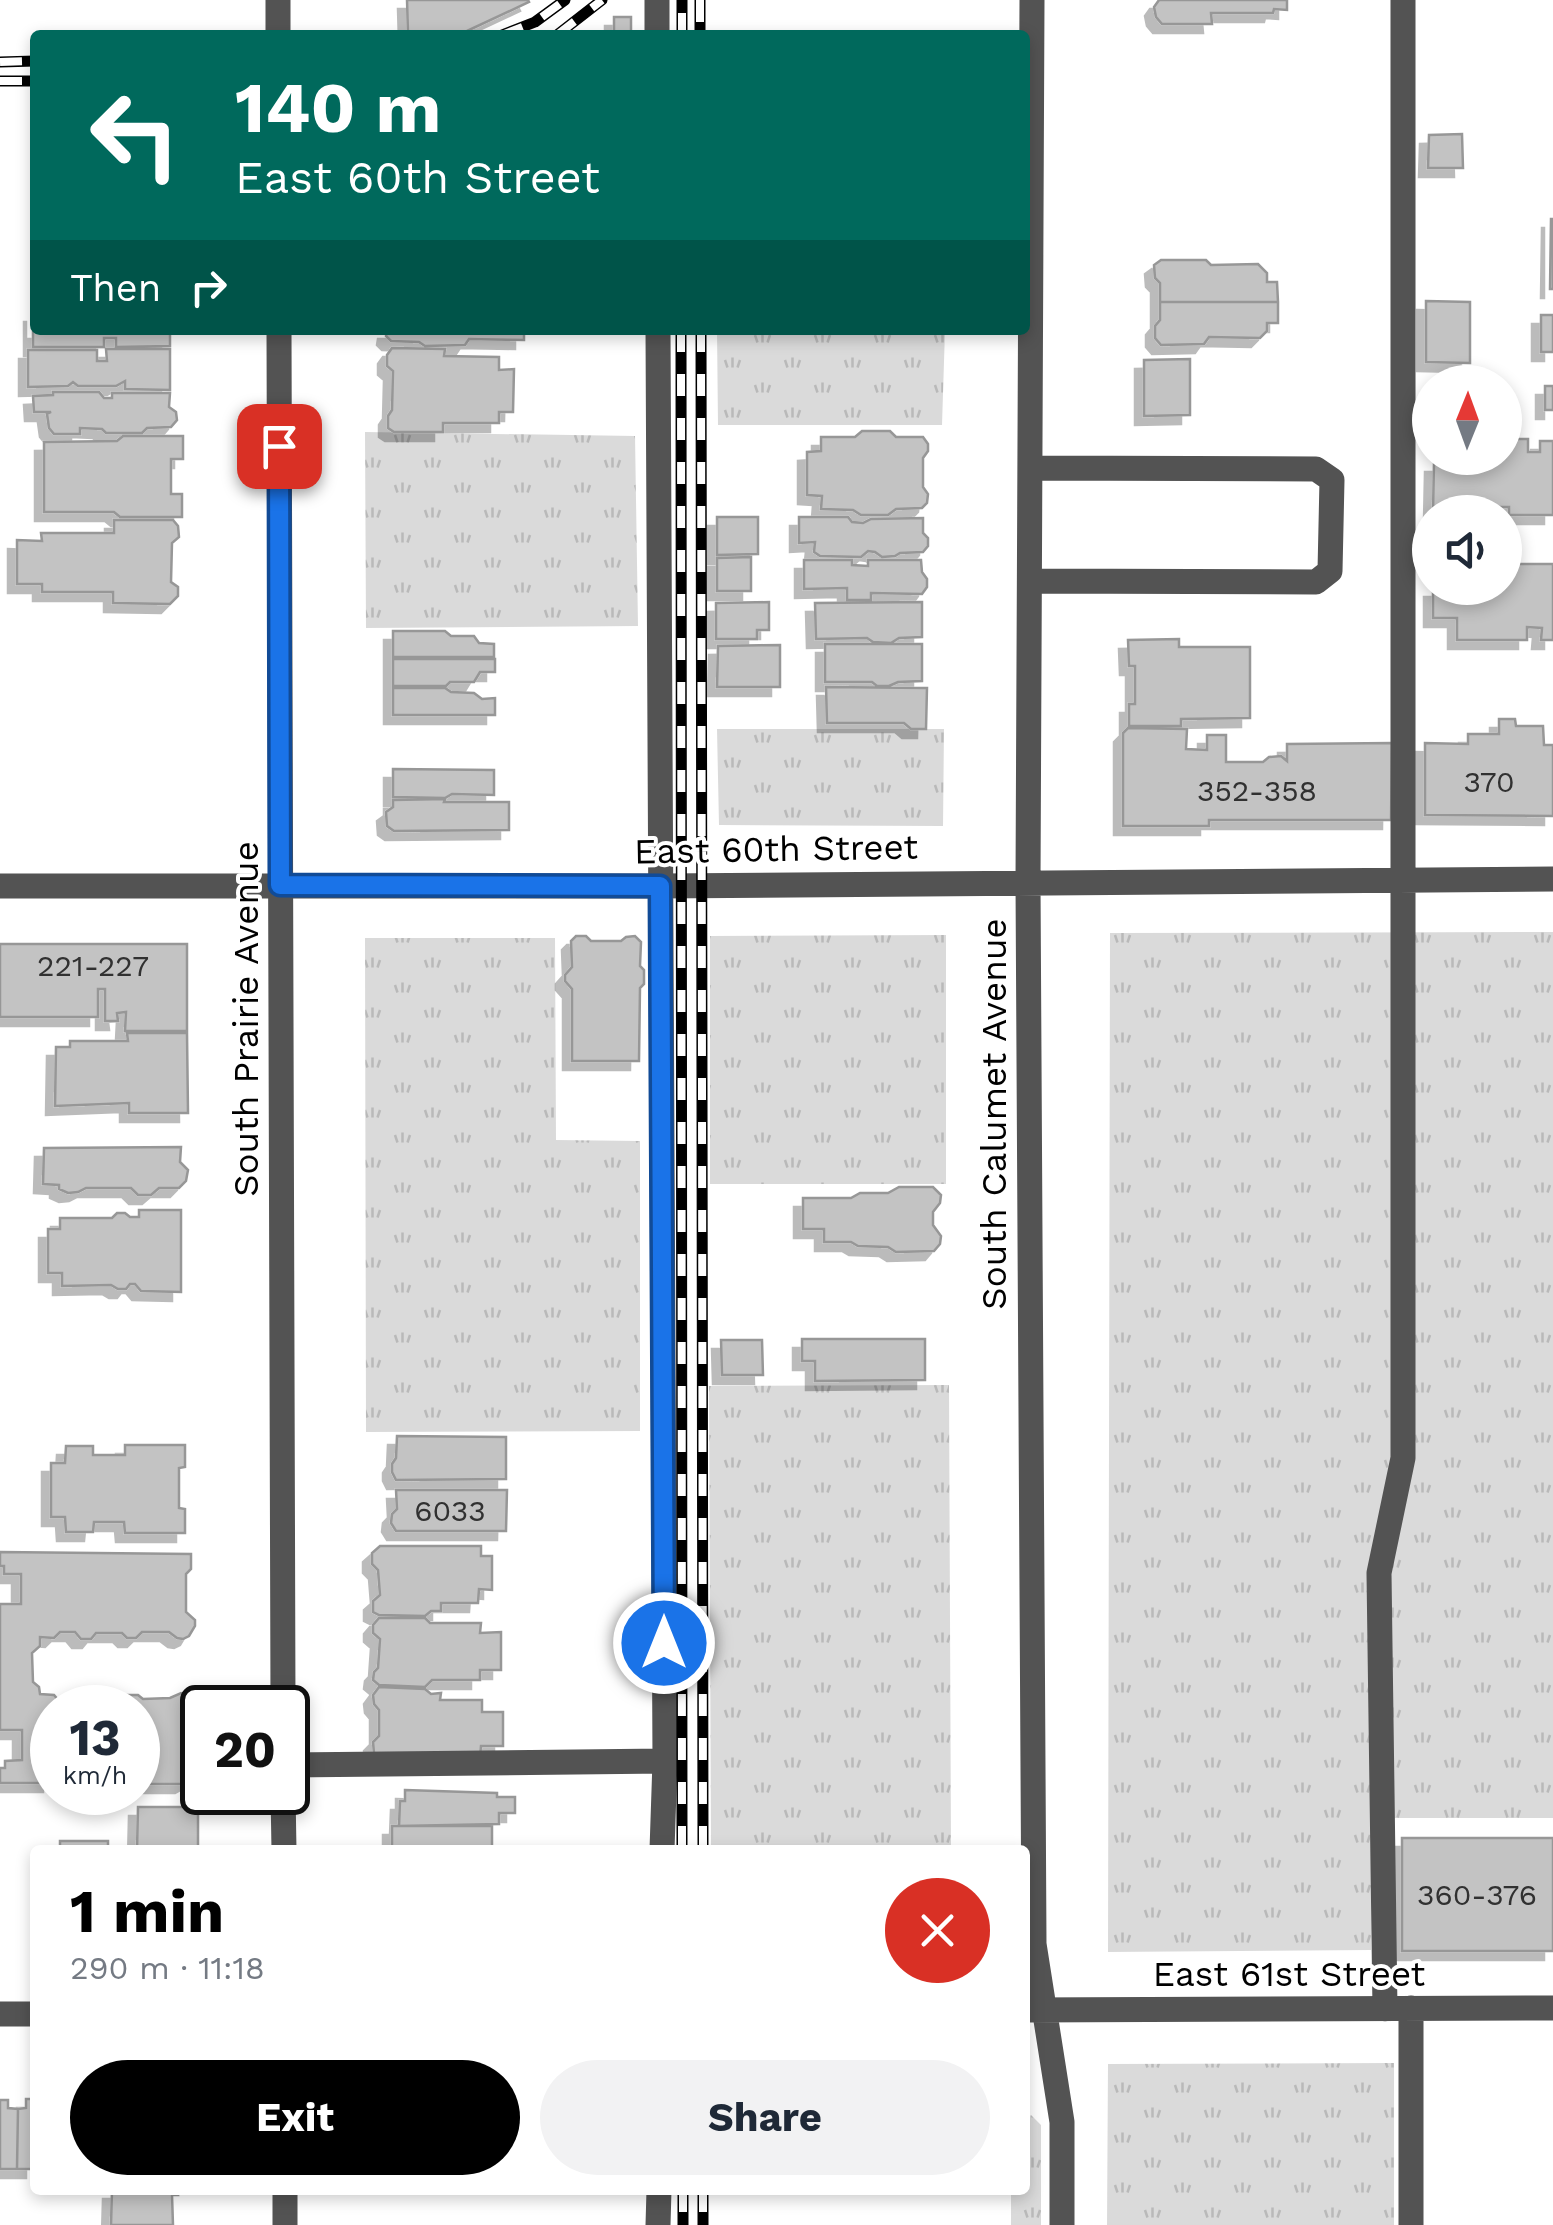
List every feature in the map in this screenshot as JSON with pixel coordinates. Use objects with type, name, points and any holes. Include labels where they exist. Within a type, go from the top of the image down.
[{"type":"street","points":[[278,0],[278,30]]},
{"type":"street","points":[[656,0],[657,30]]},
{"type":"street","name":"South Calumet Avenue","points":[[1032,0],[1028,882],[1034,2010],[1062,2122],[1062,2225]]},
{"type":"street","points":[[1403,0],[1403,1458],[1379,1573],[1411,2225]]},
{"type":"street","name":"South Prairie Avenue","points":[[278,335],[283,1685]]},
{"type":"street","points":[[658,335],[665,1761],[662,1845]]},
{"type":"street","points":[[1030,468],[1316,470],[1332,480],[1330,571],[1316,582],[1030,581]]},
{"type":"street","name":"East 60th Street","points":[[0,886],[1553,879]]},
{"type":"street","points":[[310,1766],[665,1761]]},
{"type":"street","points":[[284,1815],[284,1845]]},
{"type":"street","name":"East 61st Street","points":[[1034,2010],[1553,2008]]},
{"type":"street","points":[[0,2014],[30,2014]]},
{"type":"street","points":[[284,2195],[285,2225]]},
{"type":"street","points":[[658,2195],[658,2225]]},
{"type":"green space","points":[[717,335],[945,335],[942,425],[718,425]]},
{"type":"green space","points":[[365,432],[635,436],[638,626],[366,628]]},
{"type":"green space","points":[[717,729],[944,729],[943,826],[719,825]]},
{"type":"green space","points":[[1553,932],[1553,1818],[1371,1818],[1371,1950],[1108,1952],[1110,933]]},
{"type":"green space","points":[[946,935],[946,1184],[710,1184],[710,936]]},
{"type":"green space","points":[[365,938],[555,938],[556,1140],[640,1141],[640,1431],[366,1432]]},
{"type":"green space","points":[[949,1385],[951,1845],[711,1845],[709,1386]]},
{"type":"green space","points":[[1394,2063],[1394,2225],[1107,2225],[1108,2064]]},
{"type":"green space","points":[[1030,2116],[1041,2125],[1041,2225],[1011,2225],[1011,2195],[1030,2195]]},
{"type":"building","points":[[407,0],[529,2],[469,30],[408,30]]},
{"type":"building","points":[[1159,0],[1287,0],[1287,10],[1211,13],[1212,24],[1162,24],[1154,7]]},
{"type":"building","points":[[614,17],[631,17],[631,30],[614,30]]},
{"type":"building","points":[[1462,134],[1463,168],[1428,168],[1429,135]]},
{"type":"building","points":[[1553,219],[1553,289],[1550,289]]},
{"type":"building","points":[[1161,260],[1258,264],[1267,273],[1267,282],[1277,282],[1278,302],[1160,302],[1160,283],[1155,278],[1154,265]]},
{"type":"building","points":[[1426,301],[1470,302],[1470,363],[1426,362]]},
{"type":"building","points":[[1160,302],[1278,302],[1278,323],[1267,323],[1267,331],[1260,338],[1209,337],[1204,344],[1161,345],[1155,338]]},
{"type":"building","points":[[1541,315],[1553,315],[1553,352],[1541,352]]},
{"type":"building","points":[[33,335],[170,335],[170,346],[116,347],[116,338],[104,338],[104,347],[33,347]]},
{"type":"building","points":[[524,335],[524,340],[469,339],[465,345],[425,346],[419,342],[391,341],[386,336]]},
{"type":"building","points":[[392,348],[445,349],[444,356],[499,357],[499,370],[514,369],[513,412],[499,412],[499,423],[443,423],[443,432],[394,432],[388,428],[393,371],[387,366],[387,355]]},
{"type":"building","points":[[106,349],[170,349],[170,390],[125,389],[125,381],[116,386],[78,386],[73,382],[68,386],[28,387],[28,350],[97,350],[97,361],[107,361]]},
{"type":"building","points":[[1190,359],[1190,415],[1144,416],[1144,360]]},
{"type":"building","points":[[1545,386],[1553,386],[1553,410],[1545,410]]},
{"type":"building","points":[[99,392],[104,398],[112,398],[112,393],[170,393],[169,407],[176,412],[177,420],[171,427],[147,428],[142,433],[80,428],[80,434],[54,434],[47,414],[51,412],[34,412],[33,396]]},
{"type":"building","points":[[862,431],[923,437],[928,451],[923,458],[923,487],[928,494],[922,508],[896,509],[888,515],[861,515],[853,510],[821,509],[822,496],[807,495],[807,452],[821,451],[821,437],[855,437]]},
{"type":"building","points":[[123,436],[183,436],[183,459],[171,459],[171,494],[182,494],[182,517],[44,512],[44,442],[117,441]]},
{"type":"building","points":[[1522,439],[1528,439],[1528,452],[1540,452],[1540,441],[1553,441],[1553,515],[1522,515],[1522,495],[1433,495],[1434,475],[1522,475]]},
{"type":"building","points":[[717,517],[758,517],[758,554],[717,555]]},
{"type":"building","points":[[799,517],[848,517],[852,522],[863,523],[871,519],[923,518],[928,546],[923,552],[895,556],[882,557],[868,551],[861,557],[820,556],[814,552],[815,542],[799,543]]},
{"type":"building","points":[[114,520],[173,520],[178,526],[179,537],[172,543],[171,582],[178,587],[178,596],[170,604],[113,603],[113,592],[42,592],[42,584],[17,584],[17,540],[42,541],[41,533],[114,533]]},
{"type":"building","points":[[751,557],[751,591],[717,591],[717,558]]},
{"type":"building","points":[[804,560],[852,560],[852,565],[868,566],[868,560],[921,560],[927,587],[922,594],[871,593],[871,600],[847,600],[847,588],[804,589]]},
{"type":"building","points":[[1522,564],[1553,564],[1553,640],[1541,640],[1542,628],[1527,627],[1527,640],[1457,640],[1457,618],[1433,618],[1433,605],[1522,605]]},
{"type":"building","points":[[769,602],[769,630],[757,630],[757,639],[716,639],[716,603]]},
{"type":"building","points":[[922,602],[922,637],[899,638],[891,643],[867,638],[816,639],[815,603]]},
{"type":"building","points":[[393,631],[445,631],[451,636],[474,636],[479,643],[494,644],[494,657],[393,657]]},
{"type":"building","points":[[1179,639],[1179,647],[1250,647],[1250,718],[1181,719],[1181,726],[1129,726],[1129,704],[1135,704],[1135,666],[1129,666],[1128,640]]},
{"type":"building","points":[[825,644],[922,644],[922,681],[889,686],[825,682]]},
{"type":"building","points":[[780,645],[780,687],[717,687],[718,646]]},
{"type":"building","points":[[393,659],[495,659],[495,672],[480,672],[474,682],[450,682],[446,686],[393,686]]},
{"type":"building","points":[[826,687],[927,688],[926,729],[911,729],[904,723],[827,723]]},
{"type":"building","points":[[393,688],[445,688],[474,693],[482,699],[495,698],[495,715],[393,715]]},
{"type":"building","points":[[1499,719],[1515,719],[1516,726],[1543,726],[1544,745],[1553,745],[1553,816],[1425,815],[1425,743],[1468,744],[1468,734],[1499,734]]},
{"type":"building","points":[[1128,728],[1187,729],[1186,749],[1207,750],[1207,735],[1226,735],[1226,762],[1263,762],[1281,756],[1287,761],[1287,744],[1392,743],[1391,820],[1209,820],[1209,826],[1123,826],[1123,733]]},
{"type":"building","points":[[393,769],[494,770],[494,795],[393,797]]},
{"type":"building","points":[[445,799],[444,802],[509,802],[509,830],[394,831],[387,826],[386,812],[393,807],[393,800]]},
{"type":"building","points":[[576,936],[586,936],[591,941],[621,941],[635,936],[641,942],[644,984],[640,988],[639,1061],[572,1061],[572,989],[565,975],[572,967],[571,941]]},
{"type":"building","points":[[0,944],[187,944],[187,1031],[125,1031],[126,1012],[117,1013],[118,1021],[105,1021],[105,989],[98,989],[98,1017],[0,1017]]},
{"type":"building","points":[[127,1033],[187,1033],[188,1113],[129,1113],[129,1103],[55,1106],[56,1047],[70,1047],[70,1041],[128,1041]]},
{"type":"building","points":[[181,1147],[180,1162],[188,1170],[186,1181],[179,1188],[159,1188],[151,1195],[138,1195],[131,1188],[86,1188],[68,1193],[59,1185],[43,1184],[44,1148]]},
{"type":"building","points":[[899,1187],[933,1187],[941,1195],[933,1212],[933,1225],[941,1236],[934,1251],[896,1252],[888,1247],[824,1242],[824,1229],[803,1229],[803,1198],[851,1198],[860,1193],[888,1193]]},
{"type":"building","points":[[139,1210],[181,1210],[181,1292],[141,1291],[135,1284],[126,1289],[111,1285],[62,1286],[62,1273],[48,1273],[48,1229],[60,1229],[60,1218],[112,1218],[117,1213],[139,1217]]},
{"type":"building","points":[[802,1339],[925,1339],[925,1380],[815,1381],[815,1361],[802,1361]]},
{"type":"building","points":[[721,1340],[762,1340],[763,1375],[722,1375]]},
{"type":"building","points":[[397,1436],[506,1437],[506,1479],[396,1480],[392,1464]]},
{"type":"building","points":[[125,1445],[185,1445],[185,1467],[179,1468],[179,1508],[185,1509],[185,1533],[125,1533],[124,1522],[94,1522],[93,1532],[66,1532],[65,1517],[51,1517],[51,1463],[65,1463],[66,1446],[93,1446],[93,1455],[125,1455]]},
{"type":"building","points":[[396,1490],[507,1490],[506,1531],[396,1531],[391,1523],[397,1509]]},
{"type":"building","points":[[380,1546],[481,1546],[481,1556],[492,1556],[492,1590],[479,1589],[478,1603],[441,1603],[441,1611],[425,1616],[379,1615],[373,1612],[373,1601],[380,1595],[372,1553]]},
{"type":"building","points":[[0,1552],[191,1554],[191,1569],[186,1574],[186,1612],[195,1620],[195,1626],[189,1636],[183,1639],[169,1632],[142,1632],[136,1638],[127,1638],[122,1633],[96,1633],[91,1639],[81,1639],[75,1632],[60,1632],[54,1638],[40,1637],[40,1646],[32,1653],[33,1682],[37,1685],[30,1685],[30,1783],[0,1783],[0,1768],[5,1768],[5,1761],[22,1760],[22,1730],[0,1730],[0,1604],[21,1604],[21,1574],[4,1574],[4,1566],[0,1566]]},
{"type":"building","points":[[379,1618],[481,1623],[480,1633],[501,1632],[501,1670],[480,1670],[480,1680],[432,1680],[425,1687],[379,1685],[373,1680],[380,1639],[373,1633],[373,1625]]},
{"type":"building","points":[[379,1687],[425,1689],[431,1694],[441,1693],[440,1700],[482,1700],[482,1712],[503,1712],[503,1746],[481,1746],[480,1758],[374,1753],[373,1742],[379,1736],[379,1710],[373,1695]]},
{"type":"building","points":[[180,1693],[180,1784],[160,1784],[160,1698]]},
{"type":"building","points":[[405,1790],[497,1793],[497,1797],[515,1797],[515,1813],[499,1813],[499,1824],[399,1826],[400,1801],[405,1801]]},
{"type":"building","points":[[160,1807],[180,1807],[180,1815],[198,1815],[198,1845],[137,1845],[138,1815],[160,1815]]},
{"type":"building","points":[[392,1826],[492,1826],[492,1845],[392,1845]]},
{"type":"building","points":[[1402,1838],[1553,1838],[1553,1951],[1402,1951]]},
{"type":"building","points":[[60,1841],[108,1841],[108,1845],[60,1845]]},
{"type":"building","points":[[26,2099],[30,2099],[30,2169],[17,2169],[18,2109],[26,2108]]},
{"type":"building","points":[[0,2100],[8,2100],[8,2108],[18,2109],[17,2169],[0,2169]]},
{"type":"building","points":[[112,2195],[172,2195],[173,2225],[111,2225]]},
{"type":"railway","points":[[515,30],[535,22],[565,0]]},
{"type":"railway","points":[[563,30],[602,0]]},
{"type":"railway","points":[[682,0],[682,30]]},
{"type":"railway","points":[[700,0],[700,30]]},
{"type":"railway","points":[[0,62],[30,61]]},
{"type":"railway","points":[[0,81],[30,81]]},
{"type":"railway","points":[[681,335],[682,1845]]},
{"type":"railway","points":[[701,335],[703,1845]]},
{"type":"railway","points":[[683,2195],[683,2225]]},
{"type":"railway","points":[[703,2195],[703,2225]]},
{"type":"route","points":[[279,446],[280,885],[660,886],[664,1643]]}]
